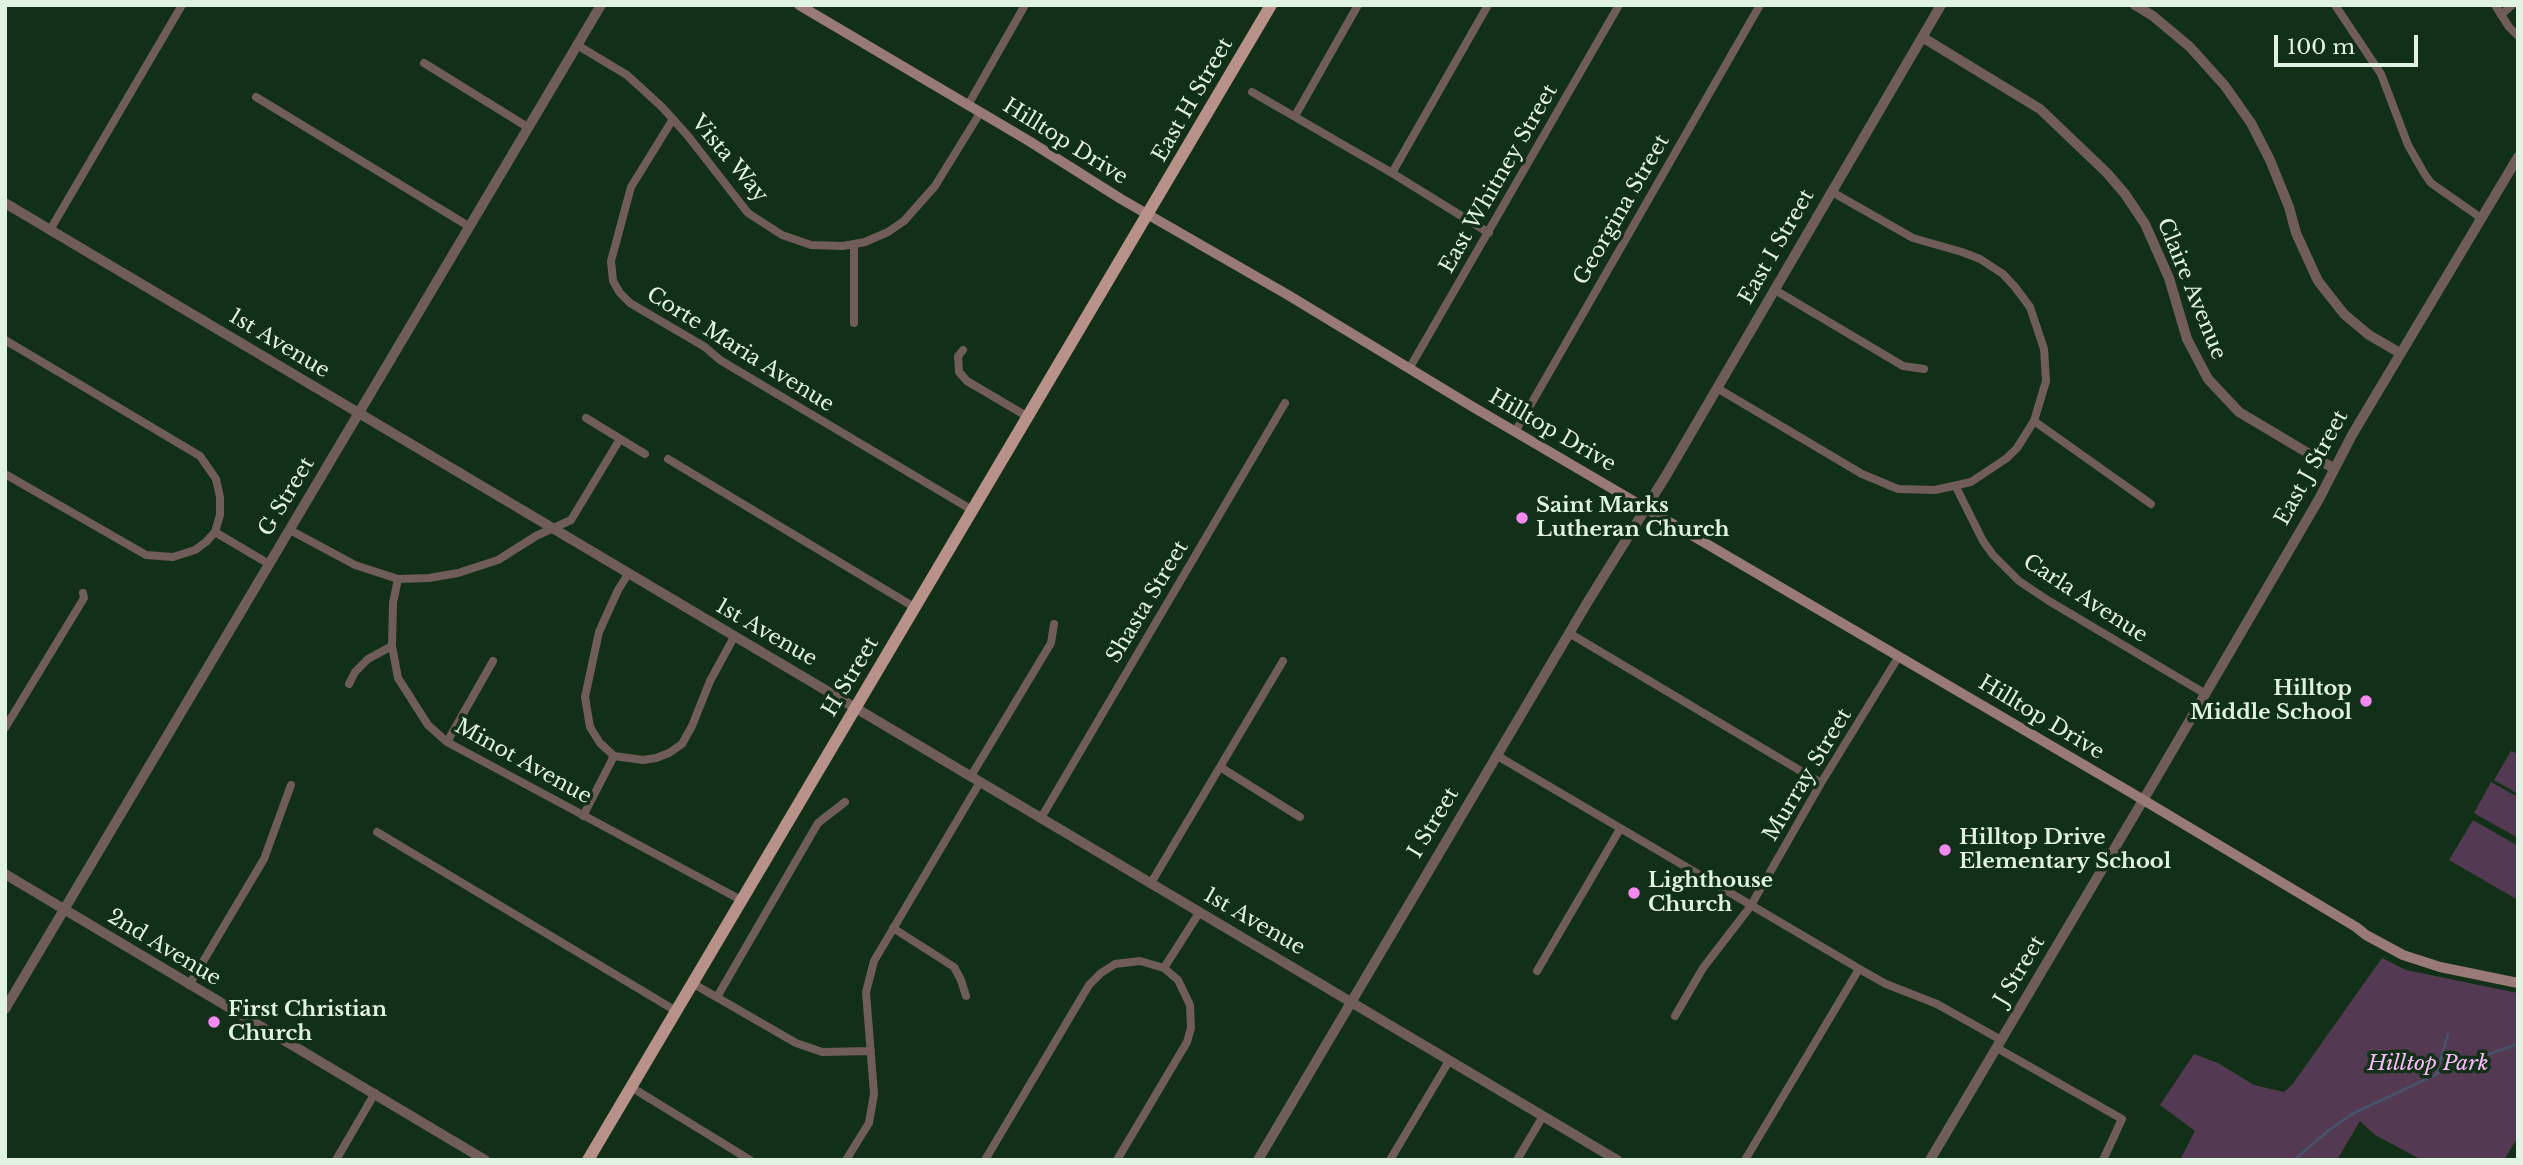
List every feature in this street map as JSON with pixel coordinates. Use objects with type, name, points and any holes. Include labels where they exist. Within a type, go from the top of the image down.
[{"type":"main road","name":"Hilltop Drive","points":[[799,5],[1515,432],[2403,955],[2440,967],[2518,983]]},
{"type":"main road","name":"East H Street","points":[[1149,214],[1271,5]]},
{"type":"main road","name":"H Street","points":[[588,1160],[1149,214]]},
{"type":"street","points":[[50,230],[182,5]]},
{"type":"street","name":"G Street","points":[[5,1009],[601,5]]},
{"type":"street","points":[[968,105],[1026,5]]},
{"type":"street","points":[[1295,116],[1358,5]]},
{"type":"street","points":[[1392,173],[1488,5]]},
{"type":"street","name":"East Whitney Street","points":[[1409,369],[1619,5]]},
{"type":"street","name":"Georgina Street","points":[[1515,432],[1760,5]]},
{"type":"street","name":"East I Street","points":[[1646,509],[1941,5]]},
{"type":"street","points":[[2135,5],[2153,16],[2189,47],[2225,86],[2257,133],[2270,160],[2289,207],[2296,233],[2318,281],[2344,314],[2369,335],[2400,353]]},
{"type":"street","points":[[2335,5],[2381,74],[2407,145],[2424,173],[2431,183],[2481,218]]},
{"type":"street","points":[[2495,5],[2518,36]]},
{"type":"street","points":[[2501,15],[2512,5]]},
{"type":"street","name":"Claire Avenue","points":[[1922,37],[2040,109],[2106,173],[2145,223],[2168,278],[2187,340],[2208,379],[2239,412],[2333,468]]},
{"type":"street","name":"Vista Way","points":[[577,46],[626,75],[673,119],[739,203],[756,219],[782,235],[802,243],[831,247],[854,244],[888,232],[912,214],[935,186],[980,113]]},
{"type":"street","points":[[424,63],[529,128]]},
{"type":"street","points":[[1252,92],[1489,233]]},
{"type":"street","points":[[256,97],[470,227]]},
{"type":"street","name":"Corte Maria Avenue","points":[[673,119],[631,187],[611,261],[613,281],[620,293],[630,303],[705,347],[720,360],[972,510]]},
{"type":"street","name":"East J Street","points":[[2143,800],[2319,499],[2333,468],[2400,353],[2518,157]]},
{"type":"street","points":[[1717,388],[1879,482],[1898,489],[1956,487],[1981,476],[2017,448],[2034,421],[2046,381],[2044,349],[2030,307],[2015,287],[1980,259],[1913,238],[1832,192]]},
{"type":"street","name":"1st Avenue","points":[[5,203],[1617,1160]]},
{"type":"street","points":[[854,244],[854,323]]},
{"type":"street","points":[[1775,290],[1903,366],[1924,369]]},
{"type":"street","points":[[5,340],[200,456],[212,471],[219,488],[220,515],[215,532],[206,542],[187,554],[162,558],[146,555],[5,474]]},
{"type":"street","points":[[963,350],[958,356],[959,372],[967,382],[1028,417]]},
{"type":"street","name":"Shasta Street","points":[[1041,818],[1285,403]]},
{"type":"street","points":[[586,418],[645,454]]},
{"type":"street","points":[[2034,421],[2151,504]]},
{"type":"street","points":[[290,530],[355,565],[398,579],[435,578],[473,569],[498,560],[536,536],[571,520],[620,439]]},
{"type":"street","points":[[668,459],[914,607]]},
{"type":"street","name":"Carla Avenue","points":[[1956,487],[1983,541],[2019,581],[2204,693]]},
{"type":"street","name":"I Street","points":[[1258,1160],[1496,755],[1646,509]]},
{"type":"street","points":[[215,532],[269,564]]},
{"type":"street","points":[[628,574],[599,632],[585,697],[590,727],[600,744],[614,756],[643,760],[656,758],[682,744],[710,681],[734,637]]},
{"type":"street","name":"Minot Avenue","points":[[398,579],[393,603],[392,646],[398,678],[428,725],[447,742],[741,900]]},
{"type":"street","points":[[5,727],[83,598],[83,593]]},
{"type":"street","points":[[971,776],[1051,643],[1054,624]]},
{"type":"street","points":[[1569,633],[1821,783]]},
{"type":"street","points":[[349,684],[355,672],[368,659],[392,646]]},
{"type":"street","name":"Murray Street","points":[[1675,1016],[1703,968],[1750,907],[1821,783],[1899,656]]},
{"type":"street","points":[[447,742],[493,661]]},
{"type":"street","points":[[1151,883],[1283,661]]},
{"type":"street","points":[[1496,755],[1859,969],[1886,984],[1937,1003],[2122,1119],[2103,1160]]},
{"type":"street","points":[[583,816],[614,756]]},
{"type":"street","points":[[1220,767],[1300,817]]},
{"type":"street","points":[[846,1160],[869,1123],[875,1088],[866,992],[874,961],[980,782]]},
{"type":"street","points":[[189,985],[264,859],[290,785]]},
{"type":"street","name":"J Street","points":[[1930,1160],[2143,800]]},
{"type":"street","points":[[717,997],[818,823],[845,802]]},
{"type":"street","points":[[1536,971],[1620,829]]},
{"type":"street","points":[[377,832],[676,1011]]},
{"type":"street","name":"2nd Avenue","points":[[5,874],[485,1160]]},
{"type":"street","points":[[1164,968],[1199,913]]},
{"type":"street","points":[[893,928],[954,967],[966,996]]},
{"type":"street","points":[[985,1160],[1094,978],[1123,962],[1149,962],[1164,968],[1178,980],[1188,996],[1192,1012],[1190,1035],[1117,1160]]},
{"type":"street","points":[[1745,1160],[1859,969]]},
{"type":"street","points":[[692,983],[796,1043],[822,1052],[871,1051]]},
{"type":"street","points":[[1390,1160],[1449,1061]]},
{"type":"street","points":[[631,1087],[750,1160]]},
{"type":"street","points":[[336,1160],[374,1093]]},
{"type":"street","points":[[1517,1160],[1543,1116]]},
{"type":"green space","points":[[2511,751],[2518,754],[2518,794],[2494,780]]},
{"type":"green space","points":[[2491,782],[2518,797],[2518,838],[2474,813]]},
{"type":"green space","points":[[2473,820],[2518,846],[2518,900],[2449,860]]},
{"type":"green space","name":"Hilltop Park","points":[[2382,958],[2406,970],[2518,993],[2518,1137],[2504,1160],[2422,1160],[2375,1135],[2360,1121],[2337,1160],[2180,1160],[2195,1131],[2160,1105],[2194,1054],[2218,1063],[2254,1085],[2284,1092],[2292,1085]]},
{"type":"waterway","points":[[2436,1075],[2448,1034]]},
{"type":"waterway","points":[[2294,1160],[2352,1114],[2452,1067],[2518,1044]]},
{"type":"place","name":"Saint Marks Lutheran Church","points":[[1522,518]]},
{"type":"place","name":"Hilltop Middle School","points":[[2366,701]]},
{"type":"place","name":"Hilltop Drive Elementary School","points":[[1945,850]]},
{"type":"place","name":"Lighthouse Church","points":[[1634,893]]},
{"type":"place","name":"First Christian Church","points":[[214,1022]]}]
